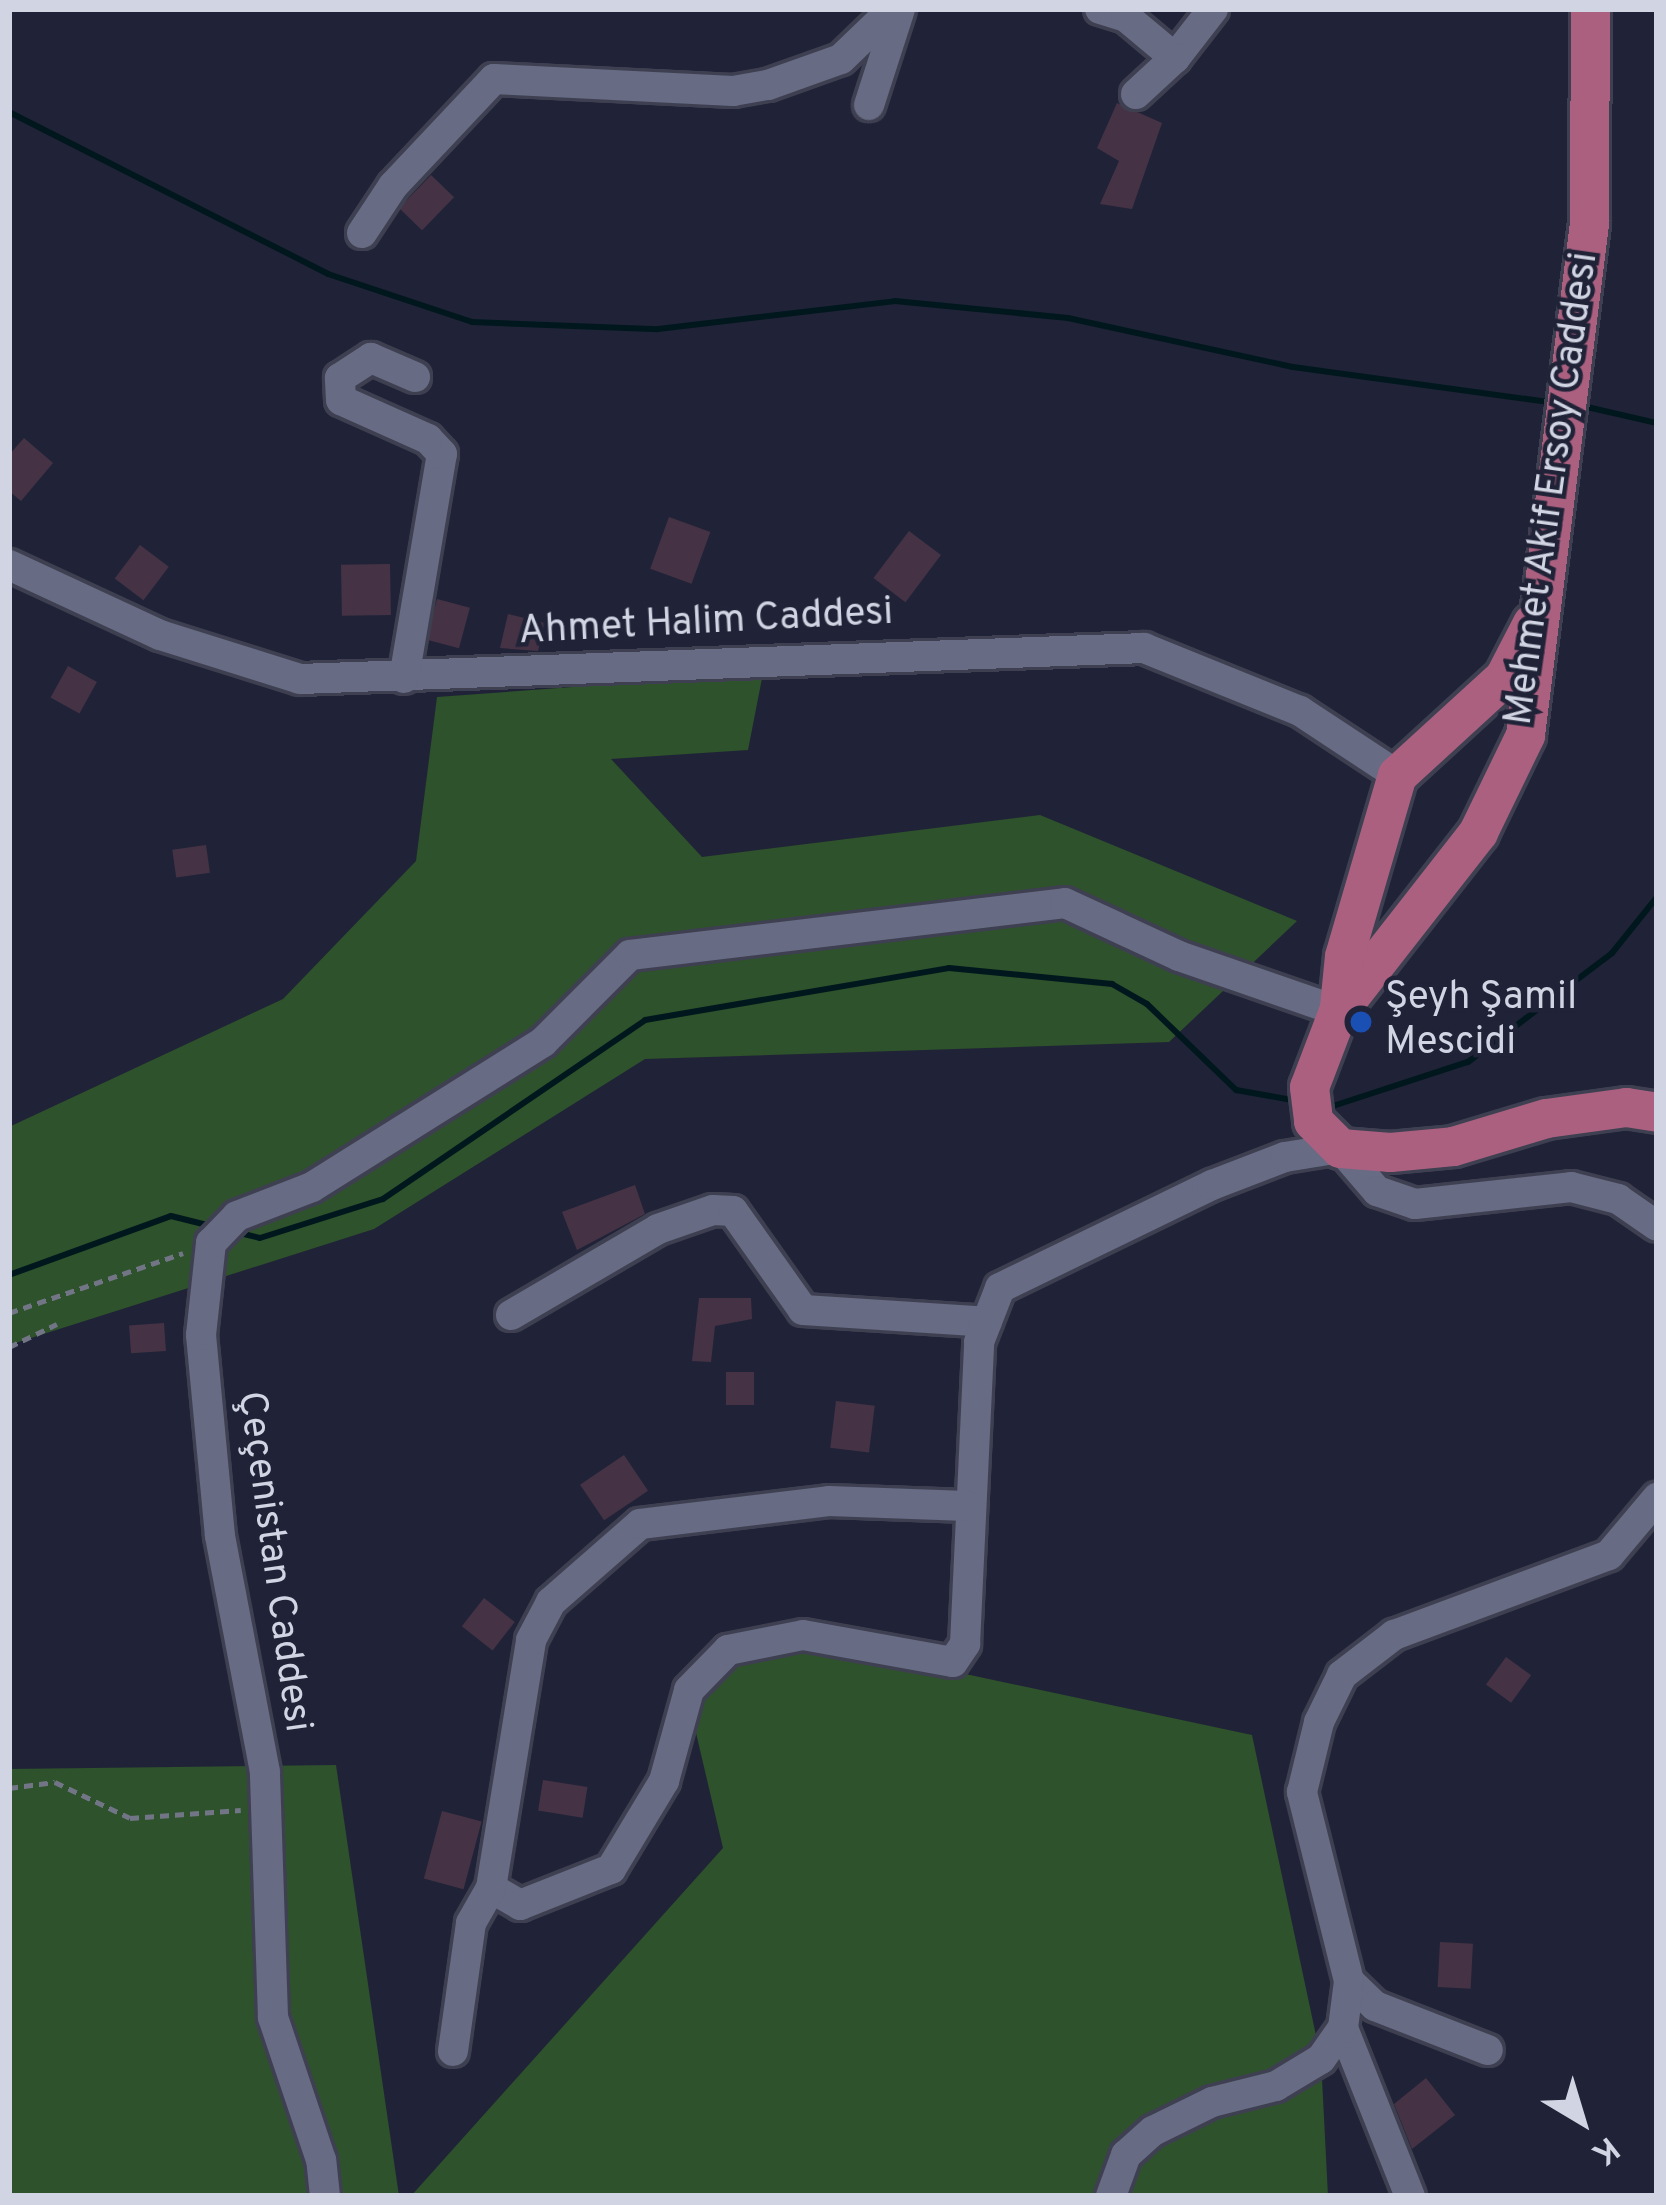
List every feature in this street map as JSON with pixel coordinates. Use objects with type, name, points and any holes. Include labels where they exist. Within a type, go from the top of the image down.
[{"type":"main road","name":"Mehmet Akif Ersoy Caddesi","points":[[1340,1148],[1313,1121],[1309,1087],[1338,1011],[1487,813],[1525,735],[1547,592],[1589,224],[1590,9]]},
{"type":"main road","points":[[1338,1011],[1344,956],[1397,775],[1504,677],[1547,592]]},
{"type":"main road","points":[[1340,1148],[1453,1145],[1546,1118],[1627,1107],[1657,1112]]},
{"type":"street","points":[[868,105],[896,9]]},
{"type":"street","points":[[362,233],[392,186],[494,79],[733,91],[768,85],[841,59],[896,9]]},
{"type":"street","points":[[1100,9],[1126,17],[1175,58]]},
{"type":"street","points":[[1136,94],[1175,58],[1214,9]]},
{"type":"street","points":[[404,678],[442,454],[428,439],[340,400],[340,378],[371,358],[415,377]]},
{"type":"street","name":"Ahmet Halim Caddesi","points":[[9,565],[160,635],[300,679],[1144,648],[1300,711],[1397,775]]},
{"type":"street","points":[[212,1243],[237,1216],[312,1187],[543,1042],[630,955],[1065,903],[1179,956],[1338,1011]]},
{"type":"street","points":[[491,1888],[520,1905],[611,1869],[664,1781],[689,1690],[728,1650],[803,1635],[952,1662],[965,1644],[967,1506],[987,1322],[1000,1288],[1212,1185],[1285,1157],[1340,1148],[1376,1191],[1415,1204],[1571,1187],[1618,1199],[1657,1226]]},
{"type":"street","points":[[511,1315],[658,1229],[713,1210],[733,1211],[802,1310],[987,1322]]},
{"type":"street","name":"Çeçenistan Caddesi","points":[[212,1243],[201,1336],[220,1535],[265,1809],[273,2017],[325,2196]]},
{"type":"street","points":[[1112,2196],[1126,2155],[1153,2131],[1212,2102],[1276,2086],[1322,2060],[1343,2028],[1349,1981],[1301,1792],[1318,1722],[1342,1675],[1394,1635],[1609,1555],[1657,1498]]},
{"type":"street","points":[[453,2051],[471,1923],[491,1888],[531,1640],[551,1602],[620,1534],[723,1509],[830,1501],[967,1506]]},
{"type":"street","points":[[1349,1981],[1375,2006],[1488,2050]]},
{"type":"street","points":[[1343,2028],[1410,2196]]},
{"type":"path","points":[[9,1313],[212,1243]]},
{"type":"path","points":[[9,1347],[57,1324]]},
{"type":"path","points":[[9,1788],[55,1782],[130,1818],[265,1809]]},
{"type":"green space","points":[[763,673],[748,750],[611,759],[702,857],[1040,815],[1297,921],[1169,1042],[645,1059],[374,1229],[9,1345],[9,1127],[283,999],[416,861],[437,697]]},
{"type":"green space","points":[[778,1634],[1252,1735],[1321,2059],[1328,2196],[411,2196],[723,1848],[689,1703]]},
{"type":"green space","points":[[336,1765],[399,2196],[9,2196],[9,1769]]},
{"type":"building","points":[[1117,103],[1162,123],[1132,209],[1100,204],[1119,161],[1097,148]]},
{"type":"building","points":[[431,175],[454,197],[422,230],[399,208]]},
{"type":"building","points":[[24,438],[53,463],[21,501],[9,491],[9,455]]},
{"type":"building","points":[[669,517],[710,532],[692,584],[650,569]]},
{"type":"building","points":[[909,531],[941,555],[905,602],[873,578]]},
{"type":"building","points":[[140,545],[169,567],[143,600],[115,579]]},
{"type":"building","points":[[390,564],[391,615],[342,616],[341,565]]},
{"type":"building","points":[[437,599],[470,608],[459,648],[426,640]]},
{"type":"building","points":[[508,614],[545,623],[538,651],[500,648]]},
{"type":"building","points":[[68,666],[97,682],[79,713],[51,697]]},
{"type":"building","points":[[206,845],[210,873],[176,877],[172,850]]},
{"type":"building","points":[[635,1185],[645,1214],[577,1250],[562,1212]]},
{"type":"building","points":[[699,1298],[751,1298],[752,1319],[715,1326],[711,1362],[692,1361]]},
{"type":"building","points":[[164,1323],[166,1351],[131,1353],[129,1325]]},
{"type":"building","points":[[726,1372],[754,1372],[754,1405],[726,1405]]},
{"type":"building","points":[[836,1401],[875,1406],[869,1452],[830,1448]]},
{"type":"building","points":[[624,1455],[648,1491],[604,1520],[580,1485]]},
{"type":"building","points":[[484,1598],[515,1622],[493,1650],[462,1626]]},
{"type":"building","points":[[1506,1657],[1531,1675],[1511,1703],[1486,1685]]},
{"type":"building","points":[[543,1780],[587,1787],[583,1818],[538,1811]]},
{"type":"building","points":[[442,1811],[482,1822],[463,1889],[424,1879]]},
{"type":"building","points":[[1440,1942],[1473,1944],[1471,1989],[1438,1987]]},
{"type":"building","points":[[1426,2078],[1455,2115],[1412,2149],[1394,2104]]},
{"type":"waterway","points":[[9,112],[328,274],[472,322],[658,329],[895,301],[1068,318],[1293,367],[1550,402]]},
{"type":"waterway","points":[[1587,407],[1657,423]]},
{"type":"waterway","points":[[1330,1107],[1468,1062],[1612,953],[1657,897]]},
{"type":"waterway","points":[[244,1234],[260,1238],[383,1199],[645,1020],[949,968],[1112,984],[1147,1004],[1236,1090],[1292,1100]]},
{"type":"waterway","points":[[9,1275],[171,1216],[204,1224]]},
{"type":"place","name":"Şeyh Şamil Mescidi","points":[[1361,1022]]}]
